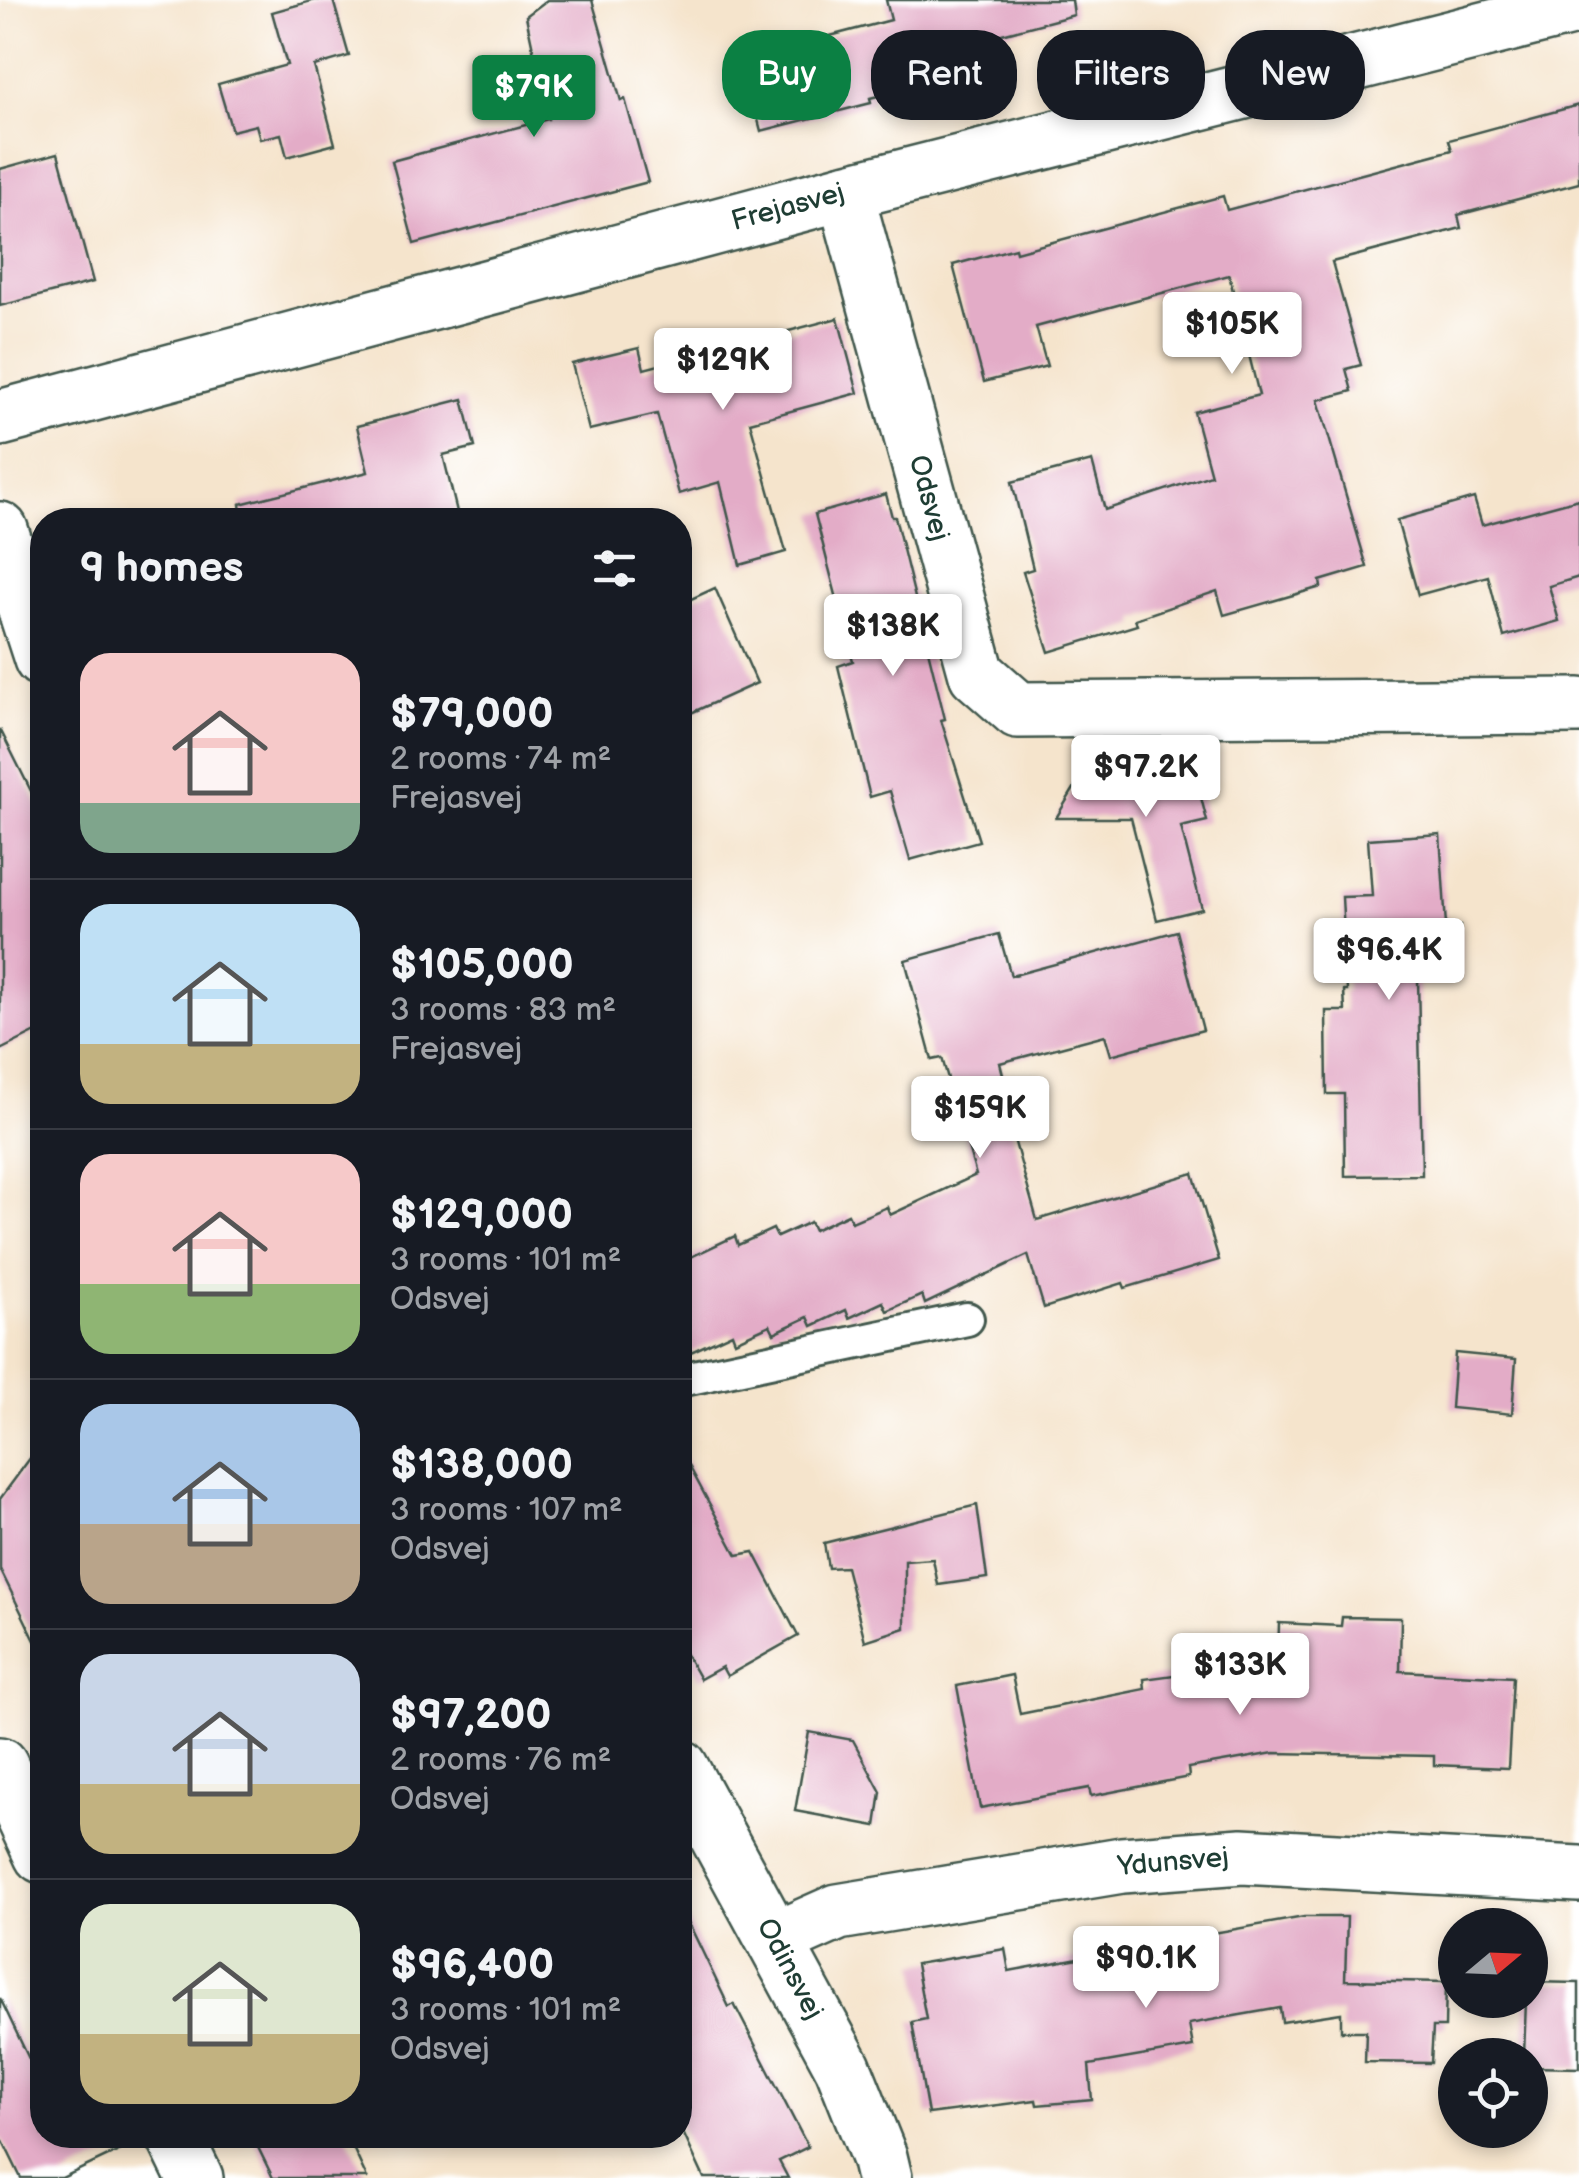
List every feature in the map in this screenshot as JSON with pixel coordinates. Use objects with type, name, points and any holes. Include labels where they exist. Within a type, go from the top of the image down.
[{"type":"street","name":"Frejasvej","points":[[0,418],[845,192],[1579,6]]},
{"type":"street","name":"Odsvej","points":[[845,192],[977,674],[1018,710],[1579,706]]},
{"type":"street","points":[[0,530],[30,622]]},
{"type":"street","points":[[0,1765],[30,1829]]},
{"type":"street","name":"Odinsvej","points":[[692,1789],[842,2067],[880,2157],[884,2178]]},
{"type":"street","name":"Ydunsvej","points":[[775,1940],[838,1912],[1140,1864],[1242,1856],[1579,1874]]},
{"type":"street","points":[[180,2148],[194,2178]]},
{"type":"lane","points":[[692,1377],[968,1318]]},
{"type":"building","points":[[315,0],[333,0],[349,56],[314,66],[335,144],[287,157],[281,134],[260,139],[256,125],[232,131],[218,84],[287,65],[272,12]]},
{"type":"building","points":[[547,0],[592,0],[648,182],[414,244],[392,161],[548,119],[526,16]]},
{"type":"building","points":[[886,0],[1072,0],[1074,15],[1017,30],[871,30],[871,103],[851,108],[851,30],[891,20]]},
{"type":"building","points":[[1579,105],[1579,183],[1458,215],[1461,228],[1332,262],[1361,365],[1346,369],[1352,391],[1318,400],[1367,567],[1320,581],[1321,587],[1224,615],[1217,591],[1135,619],[1137,625],[1049,652],[1023,572],[1033,569],[1012,482],[1092,461],[1105,510],[1211,475],[1194,412],[1259,395],[1229,275],[1036,327],[1047,366],[984,382],[953,265],[1015,248],[1016,252],[1223,196],[1227,210],[1452,150],[1449,140]]},
{"type":"building","points":[[758,120],[804,120],[761,131]]},
{"type":"building","points":[[58,153],[93,282],[0,306],[0,169]]},
{"type":"building","points":[[838,318],[858,393],[750,422],[786,552],[740,565],[720,482],[679,494],[657,414],[589,430],[572,364],[639,348],[644,369]]},
{"type":"building","points":[[463,399],[475,447],[443,455],[456,508],[240,508],[240,504],[368,472],[357,426]]},
{"type":"building","points":[[886,494],[945,719],[941,720],[979,841],[910,860],[890,791],[870,797],[838,666],[853,661],[815,514]]},
{"type":"building","points":[[1474,498],[1482,525],[1579,499],[1579,577],[1549,586],[1559,621],[1504,637],[1488,576],[1418,595],[1397,520]]},
{"type":"building","points":[[715,588],[757,683],[692,713],[692,599]]},
{"type":"building","points":[[0,729],[30,789],[30,1035],[0,1050]]},
{"type":"building","points":[[1161,749],[1161,786],[1196,778],[1207,821],[1181,827],[1202,909],[1157,920],[1131,818],[1056,818],[1090,762],[1106,750]]},
{"type":"building","points":[[1440,834],[1446,926],[1460,926],[1460,978],[1418,978],[1422,1175],[1345,1176],[1344,1094],[1327,1094],[1326,1011],[1345,1011],[1342,897],[1372,896],[1368,839]]},
{"type":"building","points":[[1177,931],[1203,1030],[1111,1055],[1105,1035],[1000,1063],[1012,1110],[1006,1111],[1037,1220],[1193,1173],[1219,1260],[1125,1288],[1123,1283],[1044,1308],[1028,1255],[925,1304],[922,1295],[887,1311],[883,1302],[849,1318],[846,1310],[812,1326],[808,1317],[774,1333],[770,1325],[735,1341],[732,1333],[692,1351],[692,1256],[735,1236],[738,1245],[773,1229],[777,1237],[810,1222],[814,1230],[848,1214],[852,1222],[887,1207],[890,1215],[976,1175],[942,1058],[932,1060],[905,960],[999,934],[1011,976]]},
{"type":"building","points":[[1455,1353],[1516,1359],[1512,1414],[1451,1408]]},
{"type":"building","points":[[30,1458],[30,1630],[0,1569],[0,1499]]},
{"type":"building","points":[[692,1471],[737,1555],[754,1552],[798,1636],[727,1676],[722,1667],[700,1679],[692,1665]]},
{"type":"building","points":[[977,1505],[987,1578],[938,1585],[933,1559],[905,1561],[905,1628],[865,1641],[846,1567],[828,1568],[824,1543]]},
{"type":"building","points":[[1342,1617],[1401,1618],[1400,1671],[1513,1677],[1508,1768],[1434,1765],[1434,1756],[1274,1753],[1188,1768],[1189,1777],[1091,1796],[1089,1788],[980,1808],[957,1686],[1012,1675],[1020,1714],[1145,1689],[1144,1679],[1278,1661],[1279,1623],[1341,1626]]},
{"type":"building","points":[[809,1732],[853,1740],[881,1792],[876,1826],[795,1811]]},
{"type":"building","points":[[1304,1917],[1347,1917],[1345,1980],[1438,1982],[1438,2018],[1445,2018],[1445,2027],[1433,2027],[1431,2063],[1365,2062],[1366,2031],[1341,2031],[1341,2013],[1282,2022],[1280,2008],[1189,2024],[1193,2047],[1089,2065],[1092,2100],[1037,2105],[1036,2100],[928,2114],[912,2022],[926,2019],[916,1964],[1005,1949],[1009,1971],[1084,1957],[1089,1981],[1172,1966],[1168,1941]]},
{"type":"building","points":[[692,1930],[729,2007],[734,2004],[808,2147],[779,2161],[788,2178],[704,2178],[690,2148]]},
{"type":"building","points":[[1548,1982],[1579,1983],[1579,2068],[1548,2067],[1548,2038],[1525,2038],[1525,2018],[1548,2018]]},
{"type":"building","points":[[0,1998],[30,2061],[30,2148],[125,2148],[62,2178],[21,2178],[0,2135]]},
{"type":"building","points":[[258,2148],[353,2148],[367,2178],[273,2178]]}]
